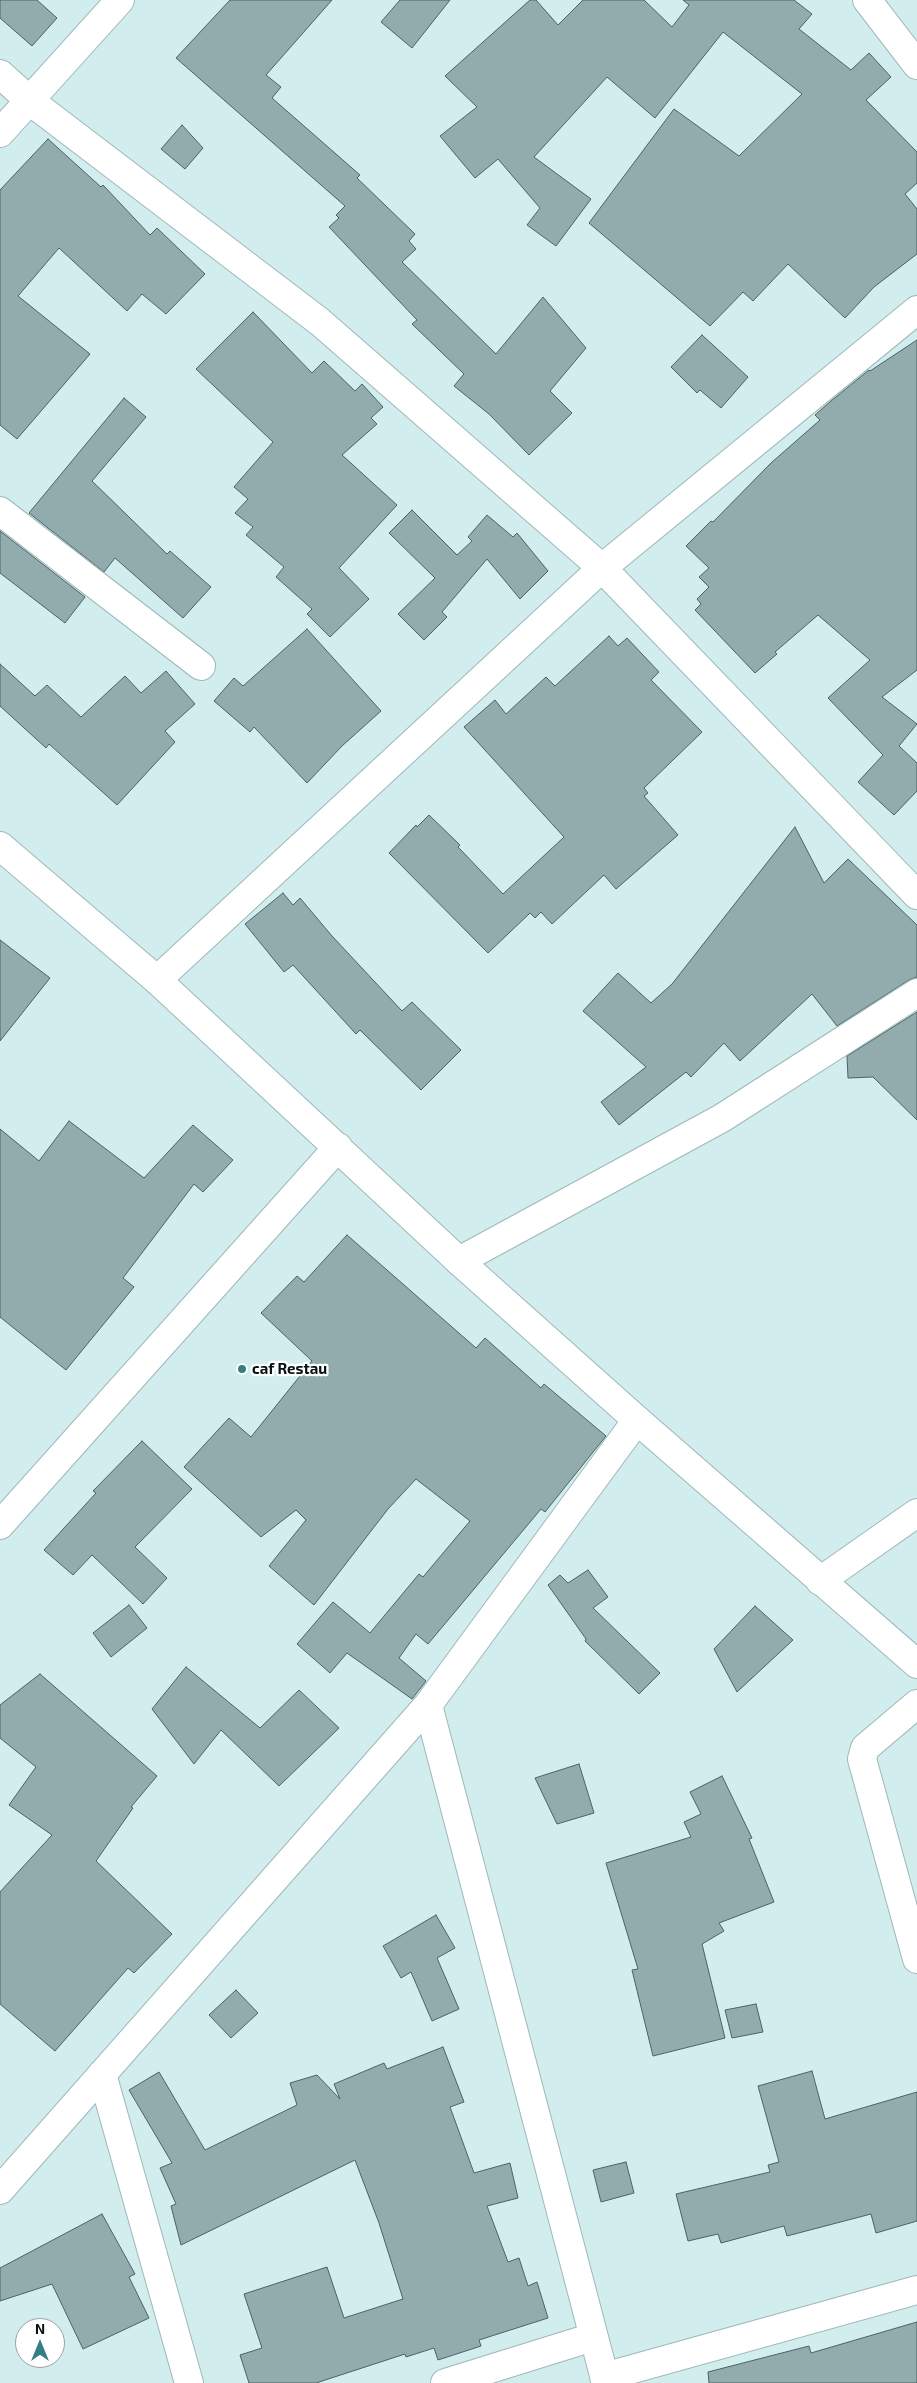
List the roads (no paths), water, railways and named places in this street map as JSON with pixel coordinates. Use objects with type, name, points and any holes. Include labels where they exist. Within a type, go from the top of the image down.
[{"type":"main road","points":[[0,133],[120,0]]},
{"type":"main road","points":[[867,0],[917,65]]},
{"type":"main road","points":[[0,74],[30,101],[320,322],[602,568],[917,895]]},
{"type":"main road","points":[[157,980],[602,568],[917,310]]},
{"type":"main road","points":[[0,511],[201,666]]},
{"type":"main road","points":[[0,846],[157,980],[459,1261],[820,1581],[917,1664]]},
{"type":"main road","points":[[459,1261],[722,1118],[917,993]]},
{"type":"main road","points":[[0,1525],[338,1147]]},
{"type":"main road","points":[[0,2190],[428,1705],[638,1420]]},
{"type":"main road","points":[[820,1581],[917,1513]]},
{"type":"main road","points":[[917,1704],[864,1748],[862,1759],[917,1959]]},
{"type":"main road","points":[[428,1705],[605,2380],[917,2290]]},
{"type":"main road","points":[[102,2074],[189,2383]]},
{"type":"main road","points":[[445,2383],[593,2337]]},
{"type":"place","name":"caf Restau","points":[[242,1369]]}]
